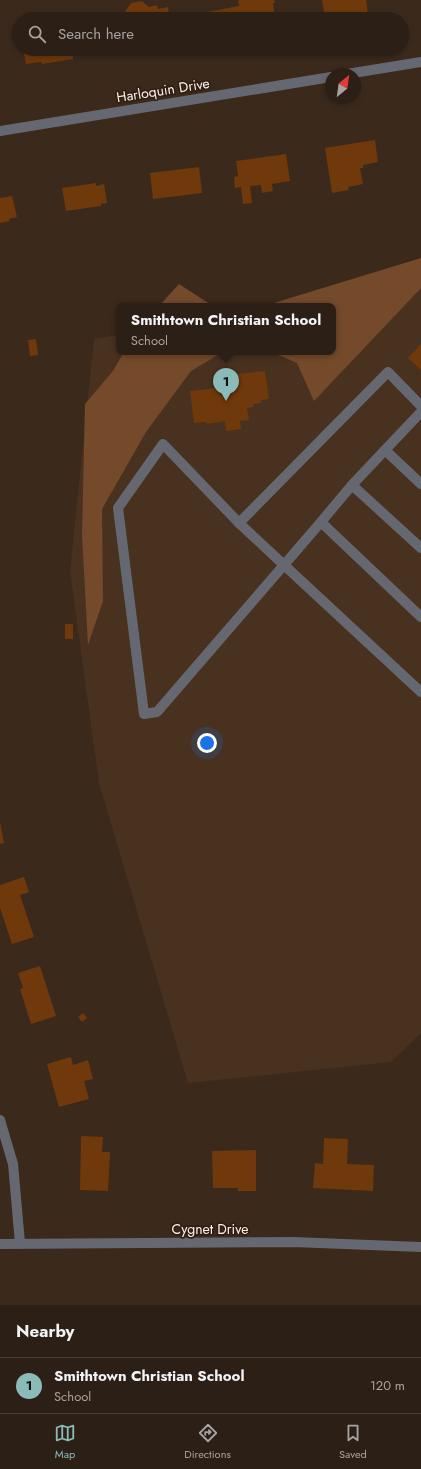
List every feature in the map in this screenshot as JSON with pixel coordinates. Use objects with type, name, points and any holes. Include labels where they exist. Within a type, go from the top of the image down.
[{"type":"street","points":[[361,72],[421,62]]},
{"type":"street","name":"Harloquin Drive","points":[[0,131],[325,78]]},
{"type":"street","points":[[238,523],[388,372],[421,406]]},
{"type":"street","points":[[421,412],[352,485],[284,566],[157,712],[144,714],[118,508],[163,444],[238,523],[284,566],[421,692]]},
{"type":"street","points":[[385,450],[421,484]]},
{"type":"street","points":[[352,485],[421,548]]},
{"type":"street","points":[[321,522],[421,616]]},
{"type":"street","points":[[0,1120],[13,1164],[20,1243]]},
{"type":"street","name":"Cygnet Drive","points":[[0,1244],[293,1242],[421,1247]]},
{"type":"shaded area","points":[[421,258],[421,288],[314,401],[297,363],[278,355],[336,355],[336,303],[274,303]]},
{"type":"shaded area","points":[[421,275],[421,1033],[391,1062],[188,1083],[99,783],[70,571],[94,339],[116,335],[116,355],[336,355],[336,303],[278,303]]},
{"type":"shaded area","points":[[179,284],[208,303],[162,303]]},
{"type":"shaded area","points":[[122,355],[218,355],[191,371],[146,432],[102,509],[103,601],[88,645],[82,535],[85,404],[113,371]]},
{"type":"building","points":[[238,0],[274,0],[275,3],[273,3],[274,12],[207,12],[239,6]]},
{"type":"building","points":[[322,0],[366,0],[368,12],[324,12]]},
{"type":"building","points":[[142,1],[149,7],[157,5],[158,9],[168,7],[169,12],[125,12],[131,3]]},
{"type":"building","points":[[24,56],[73,56],[73,59],[42,64],[41,62],[26,64]]},
{"type":"building","points":[[375,140],[378,162],[363,165],[363,168],[360,168],[363,184],[348,187],[349,190],[332,193],[325,148]]},
{"type":"building","points":[[286,154],[290,181],[272,184],[273,191],[262,193],[261,185],[250,186],[252,203],[243,204],[241,187],[235,188],[234,177],[238,176],[236,161]]},
{"type":"building","points":[[199,167],[202,193],[153,199],[150,173]]},
{"type":"building","points":[[96,183],[96,186],[104,184],[107,203],[101,204],[101,206],[66,211],[62,188]]},
{"type":"building","points":[[12,196],[17,217],[9,219],[10,221],[0,223],[0,198]]},
{"type":"building","points":[[36,339],[38,355],[30,356],[28,340]]},
{"type":"building","points":[[421,344],[421,370],[408,358]]},
{"type":"building","points":[[265,371],[269,399],[261,400],[261,403],[253,404],[254,407],[247,408],[249,420],[240,421],[241,429],[226,431],[225,421],[207,424],[206,422],[194,423],[190,391],[218,388],[216,376]]},
{"type":"building","points":[[65,624],[73,624],[73,639],[65,639]]},
{"type":"building","points":[[0,822],[4,843],[0,844]]},
{"type":"building","points":[[24,877],[29,892],[20,895],[34,937],[12,944],[0,908],[0,885]]},
{"type":"building","points":[[40,966],[56,1016],[31,1024],[20,989],[23,988],[18,973]]},
{"type":"building","points":[[83,1013],[87,1018],[82,1022],[78,1017]]},
{"type":"building","points":[[71,1057],[73,1065],[88,1060],[93,1079],[84,1081],[89,1099],[59,1107],[47,1064]]},
{"type":"building","points":[[81,1136],[103,1137],[102,1152],[110,1152],[108,1191],[80,1190]]},
{"type":"building","points":[[324,1138],[348,1139],[347,1164],[374,1165],[373,1191],[313,1188],[315,1163],[323,1164]]},
{"type":"building","points":[[256,1150],[256,1191],[238,1191],[238,1188],[213,1188],[212,1151]]},
{"type":"place","name":"Smithtown Christian School","points":[[226,401]]}]
